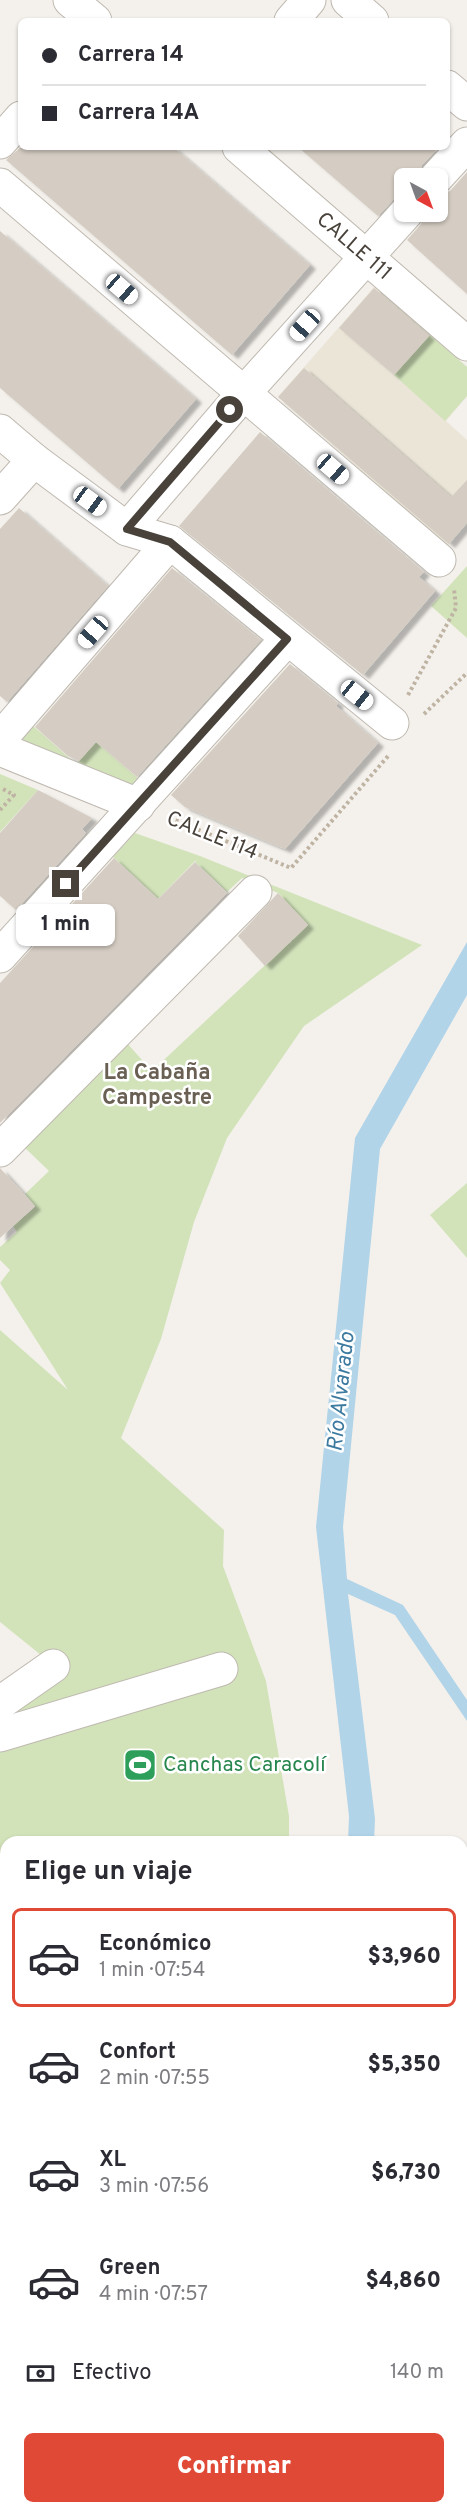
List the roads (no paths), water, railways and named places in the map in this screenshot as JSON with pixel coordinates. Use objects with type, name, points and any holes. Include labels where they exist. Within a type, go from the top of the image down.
[{"type":"street","points":[[70,0],[91,18]]},
{"type":"street","points":[[294,18],[309,0]]},
{"type":"street","points":[[348,0],[369,18]]},
{"type":"street","points":[[450,90],[467,104]]},
{"type":"street","points":[[0,142],[18,121]]},
{"type":"street","points":[[445,168],[467,144]]},
{"type":"street","name":"CALLE 111","points":[[242,150],[467,344]]},
{"type":"street","points":[[0,185],[439,560]]},
{"type":"street","points":[[127,529],[244,393],[398,222]]},
{"type":"street","points":[[0,431],[34,460],[127,529],[170,542],[392,723]]},
{"type":"street","points":[[0,498],[34,460]]},
{"type":"street","points":[[0,739],[170,542]]},
{"type":"street","points":[[0,956],[287,639]]},
{"type":"street","points":[[0,749],[138,806]]},
{"type":"street","points":[[0,1150],[255,892]]},
{"type":"street","points":[[0,1703],[53,1666]]},
{"type":"street","points":[[0,1735],[221,1669]]},
{"type":"water","name":"Río Alvarado","points":[[467,942],[467,995],[380,1149],[343,1527],[347,1579],[403,1605],[467,1700],[467,1721],[395,1615],[348,1594],[375,1819],[374,1836],[348,1836],[349,1816],[316,1527],[355,1138]]},
{"type":"place","name":"Canchas Caracolí","points":[[140,1765]]},
{"type":"district","name":"La Cabaña Campestre","points":[[157,1086]]}]
